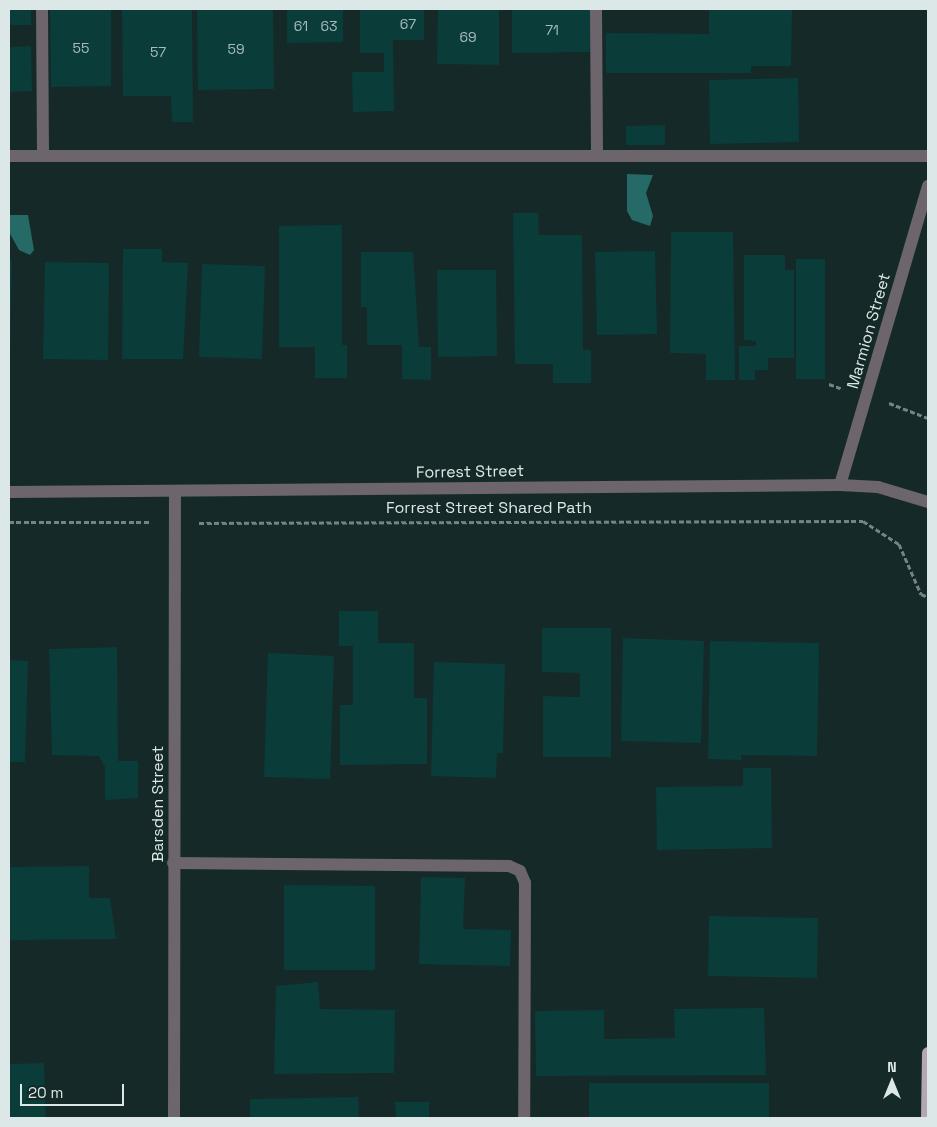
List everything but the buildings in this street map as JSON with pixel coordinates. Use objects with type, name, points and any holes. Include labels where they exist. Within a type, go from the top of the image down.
[{"type":"main road","points":[[927,1118],[928,1053]]},
{"type":"street","points":[[42,9],[43,156]]},
{"type":"street","points":[[596,9],[597,156]]},
{"type":"street","points":[[9,156],[928,156]]},
{"type":"street","name":"Marmion Street","points":[[840,485],[928,186]]},
{"type":"street","name":"Forrest Street","points":[[9,492],[840,485],[878,487],[928,502]]},
{"type":"street","name":"Barsden Street","points":[[174,1118],[176,491]]},
{"type":"street","points":[[174,863],[509,866],[520,871],[525,883],[524,1118]]},
{"type":"path","points":[[866,397],[928,418]]},
{"type":"path","name":"Forrest Street Shared Path","points":[[9,522],[863,521],[899,544],[921,594],[928,597]]},
{"type":"water","points":[[627,174],[653,175],[646,193],[653,216],[650,226],[632,220],[627,211]]},
{"type":"water","points":[[9,215],[28,215],[34,250],[30,255],[19,250],[9,232]]}]
